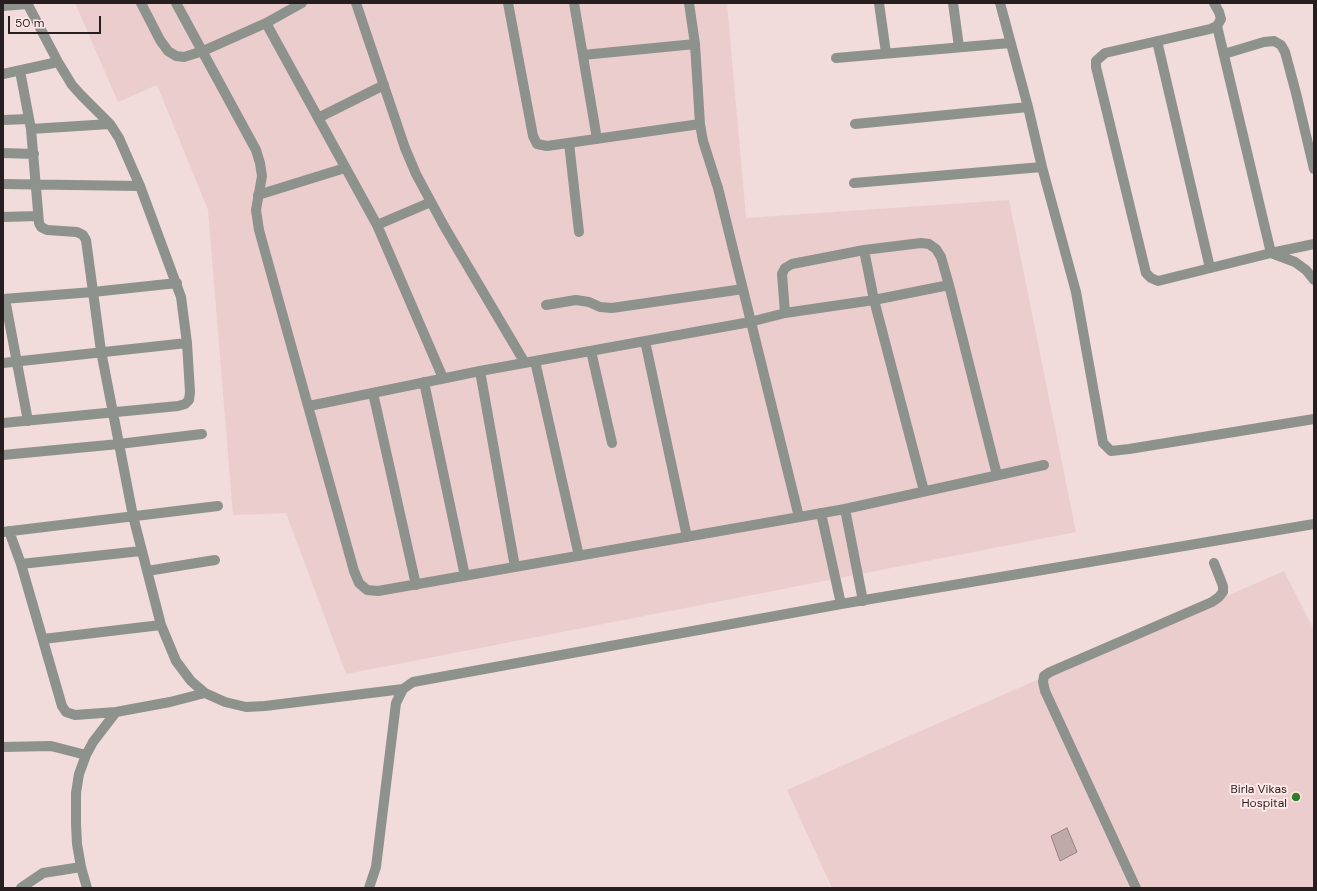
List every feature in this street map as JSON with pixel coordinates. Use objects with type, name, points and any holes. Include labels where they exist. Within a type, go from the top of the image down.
[{"type":"street","points":[[3,6],[27,3],[58,62],[72,85],[110,124],[119,138],[140,186],[181,297],[184,311],[190,392],[189,400],[185,404],[178,406],[3,424]]},
{"type":"street","points":[[141,3],[160,40],[168,51],[176,56],[184,57],[203,51],[266,23],[302,3]]},
{"type":"street","points":[[176,3],[256,150],[262,176],[256,210],[259,230],[354,571],[360,583],[366,590],[378,591],[416,585],[845,509],[1044,465]]},
{"type":"street","points":[[356,3],[405,148],[431,202],[530,362],[579,556]]},
{"type":"street","points":[[508,3],[533,136],[538,144],[547,146],[700,124]]},
{"type":"street","points":[[574,3],[597,139]]},
{"type":"street","points":[[689,3],[695,44],[700,124],[703,141],[718,188],[799,517]]},
{"type":"street","points":[[879,3],[886,53]]},
{"type":"street","points":[[953,3],[959,47]]},
{"type":"street","points":[[1000,3],[1076,292],[1104,443],[1111,451],[1129,449],[1314,419]]},
{"type":"street","points":[[1216,4],[1221,19],[1217,26],[1157,42],[1105,53],[1096,61],[1099,82],[1146,273],[1151,278],[1158,281],[1314,244]]},
{"type":"street","points":[[266,23],[377,225],[443,378]]},
{"type":"street","points":[[1217,26],[1271,253]]},
{"type":"street","points":[[1224,54],[1264,42],[1274,41],[1281,44],[1296,93],[1314,169]]},
{"type":"street","points":[[1157,42],[1210,268]]},
{"type":"street","points":[[836,58],[1010,43]]},
{"type":"street","points":[[583,55],[695,44]]},
{"type":"street","points":[[3,74],[58,62]]},
{"type":"street","points":[[20,71],[31,129],[37,185],[38,216],[41,227],[47,230],[77,232],[83,235],[88,249],[101,351],[119,444],[133,516],[161,625],[176,661],[191,681],[205,693],[225,702],[246,707],[266,706],[403,689],[413,682],[841,604],[1314,524]]},
{"type":"street","points":[[318,118],[384,85]]},
{"type":"street","points":[[855,124],[1028,107]]},
{"type":"street","points":[[3,120],[29,119]]},
{"type":"street","points":[[31,129],[110,124]]},
{"type":"street","points":[[569,143],[579,232]]},
{"type":"street","points":[[3,153],[34,154]]},
{"type":"street","points":[[854,183],[1042,167]]},
{"type":"street","points":[[258,195],[345,168]]},
{"type":"street","points":[[3,184],[140,186]]},
{"type":"street","points":[[377,225],[431,202]]},
{"type":"street","points":[[3,217],[38,216]]},
{"type":"street","points":[[785,313],[782,274],[785,268],[792,264],[864,250],[921,243],[929,244],[936,249],[941,257],[949,285],[997,475]]},
{"type":"street","points":[[864,250],[874,300],[924,491]]},
{"type":"street","points":[[1271,253],[1295,262],[1306,270],[1314,280]]},
{"type":"street","points":[[28,421],[4,299],[93,292],[177,283]]},
{"type":"street","points":[[309,406],[443,378],[750,322],[785,313],[874,300],[949,285]]},
{"type":"street","points":[[546,305],[576,300],[589,302],[600,307],[612,308],[743,289]]},
{"type":"street","points":[[645,341],[687,537]]},
{"type":"street","points":[[3,363],[101,351],[187,343]]},
{"type":"street","points":[[591,351],[612,443]]},
{"type":"street","points":[[480,371],[515,567]]},
{"type":"street","points":[[424,382],[465,576]]},
{"type":"street","points":[[373,393],[416,585]]},
{"type":"street","points":[[3,455],[119,444],[202,434]]},
{"type":"street","points":[[205,693],[164,704],[116,712],[75,715],[66,712],[62,706],[21,564],[6,531],[218,506]]},
{"type":"street","points":[[845,509],[863,601]]},
{"type":"street","points":[[821,513],[841,604]]},
{"type":"street","points":[[21,564],[142,551]]},
{"type":"street","points":[[147,571],[215,560]]},
{"type":"street","points":[[1136,888],[1045,690],[1043,682],[1044,676],[1050,672],[1212,602],[1223,592],[1223,586],[1214,563]]},
{"type":"street","points":[[43,639],[161,625]]},
{"type":"street","points":[[369,888],[376,867],[396,703],[403,689]]},
{"type":"street","points":[[87,888],[81,867],[76,824],[76,793],[79,774],[86,755],[93,742],[116,712]]},
{"type":"street","points":[[3,747],[51,746],[86,755]]},
{"type":"street","points":[[21,888],[43,874],[81,867]]},
{"type":"shaded area","points":[[75,3],[727,3],[746,218],[1009,200],[1076,532],[346,674],[286,513],[233,515],[208,210],[157,85],[118,102]]},
{"type":"shaded area","points":[[1284,571],[1314,630],[1314,888],[832,888],[787,790]]},
{"type":"building","points":[[1067,828],[1077,852],[1060,861],[1051,836]]},
{"type":"place","name":"Birla Vikas Hospital","points":[[1296,797]]}]
